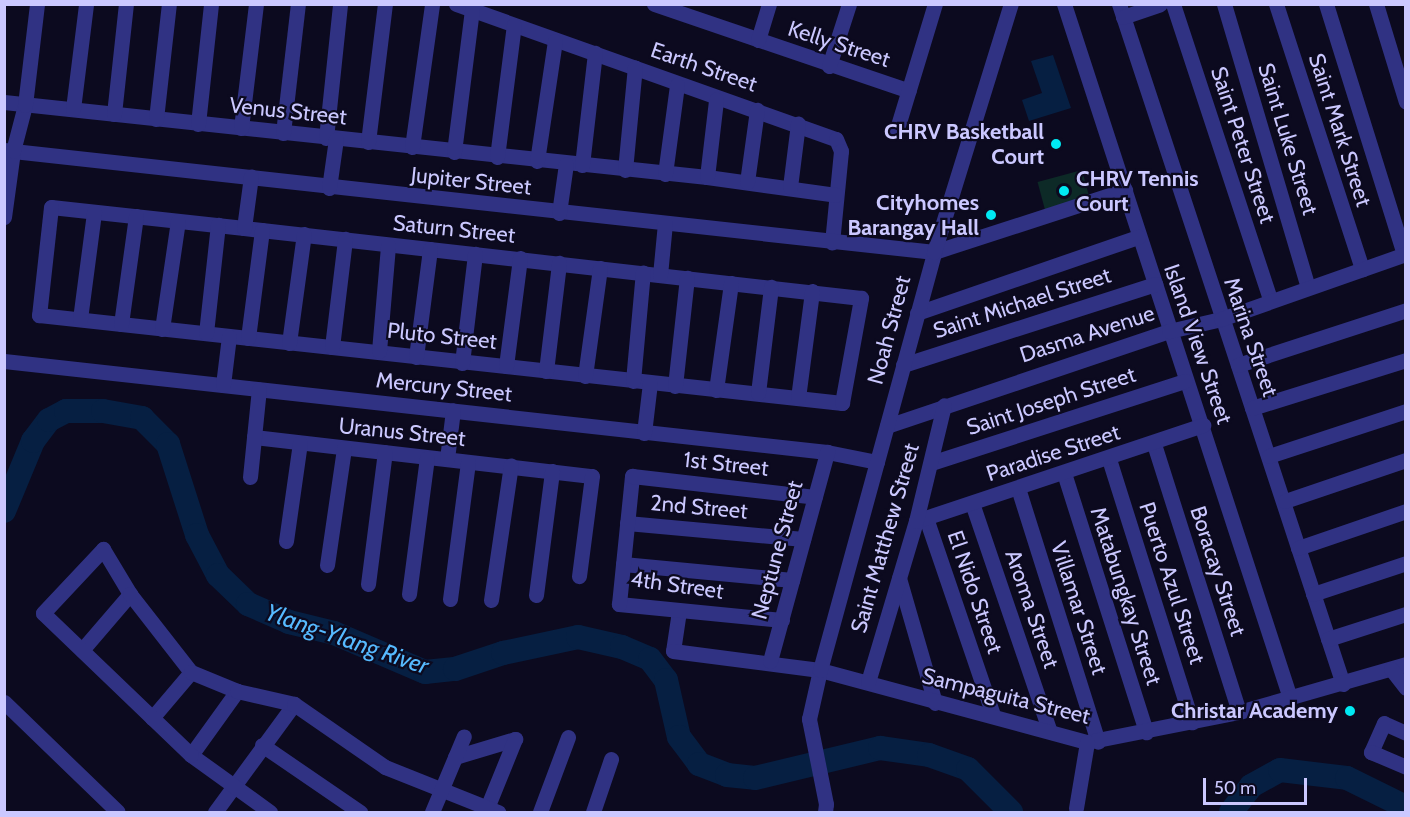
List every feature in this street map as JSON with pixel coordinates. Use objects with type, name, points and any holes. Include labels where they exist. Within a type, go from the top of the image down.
[{"type":"street","points":[[5,207],[9,151],[25,105],[37,4]]},
{"type":"street","points":[[73,109],[86,4]]},
{"type":"street","points":[[114,114],[126,4]]},
{"type":"street","points":[[156,119],[170,4]]},
{"type":"street","points":[[198,124],[211,4]]},
{"type":"street","points":[[240,128],[256,4]]},
{"type":"street","points":[[284,133],[298,4]]},
{"type":"street","points":[[329,188],[340,4]]},
{"type":"street","points":[[368,142],[385,4]]},
{"type":"street","points":[[412,147],[432,4]]},
{"type":"street","name":"Earth Street","points":[[456,4],[555,41],[635,67],[716,100],[757,110],[798,124],[840,144],[832,243]]},
{"type":"street","name":"Kelly Street","points":[[654,4],[685,10],[829,66],[909,91]]},
{"type":"street","points":[[758,40],[769,4]]},
{"type":"street","points":[[829,66],[849,4]]},
{"type":"street","points":[[896,132],[935,4]]},
{"type":"street","name":"Noah Street","points":[[825,808],[808,719],[934,252],[1011,4]]},
{"type":"street","name":"Island View Street","points":[[1064,4],[1185,381],[1203,425],[1290,698]]},
{"type":"street","points":[[1121,11],[1160,4]]},
{"type":"street","name":"Saint Peter Street","points":[[1173,4],[1270,299]]},
{"type":"street","name":"Saint Luke Street","points":[[1224,4],[1308,287]]},
{"type":"street","name":"Saint Mark Street","points":[[1276,4],[1362,269]]},
{"type":"street","points":[[1326,4],[1405,254]]},
{"type":"street","points":[[1376,4],[1406,102]]},
{"type":"street","points":[[454,152],[472,10]]},
{"type":"street","name":"Marina Street","points":[[1121,11],[1221,319],[1285,501],[1298,548],[1344,684]]},
{"type":"street","points":[[497,156],[514,25]]},
{"type":"street","points":[[537,161],[555,41]]},
{"type":"street","points":[[582,165],[595,53]]},
{"type":"street","points":[[625,171],[635,67]]},
{"type":"street","points":[[665,174],[677,85]]},
{"type":"street","points":[[707,177],[716,100]]},
{"type":"street","name":"Venus Street","points":[[4,102],[625,171],[707,177],[836,195]]},
{"type":"street","points":[[747,182],[757,110]]},
{"type":"street","points":[[790,187],[798,124]]},
{"type":"street","name":"Jupiter Street","points":[[9,151],[832,243],[934,252]]},
{"type":"street","points":[[559,213],[566,164]]},
{"type":"street","points":[[244,228],[251,177]]},
{"type":"street","points":[[934,252],[1125,190]]},
{"type":"street","name":"Saturn Street","points":[[39,315],[51,207],[304,234],[861,298],[842,403]]},
{"type":"street","points":[[80,319],[94,212]]},
{"type":"street","points":[[121,324],[136,216]]},
{"type":"street","points":[[162,328],[178,221]]},
{"type":"street","points":[[660,275],[665,223]]},
{"type":"street","points":[[206,333],[218,225]]},
{"type":"street","points":[[248,338],[262,230]]},
{"type":"street","points":[[290,343],[304,234]]},
{"type":"street","points":[[917,313],[1138,237]]},
{"type":"street","points":[[332,347],[345,239]]},
{"type":"street","points":[[379,351],[388,245]]},
{"type":"street","points":[[416,357],[430,249]]},
{"type":"street","points":[[462,363],[475,254]]},
{"type":"street","name":"Dasma Avenue","points":[[887,426],[1169,331],[1221,319],[1270,299],[1405,254]]},
{"type":"street","points":[[506,366],[520,258]]},
{"type":"street","points":[[546,372],[558,263]]},
{"type":"street","points":[[585,376],[600,268]]},
{"type":"street","points":[[633,381],[643,272]]},
{"type":"street","points":[[675,386],[687,278]]},
{"type":"street","points":[[716,390],[731,283]]},
{"type":"street","name":"Saint Michael Street","points":[[903,365],[1155,284]]},
{"type":"street","points":[[758,393],[771,287]]},
{"type":"street","points":[[798,398],[812,291]]},
{"type":"street","points":[[1238,365],[1406,310]]},
{"type":"street","name":"Pluto Street","points":[[39,315],[842,403]]},
{"type":"street","points":[[223,385],[229,336]]},
{"type":"street","points":[[1252,408],[1406,360]]},
{"type":"street","name":"Mercury Street","points":[[4,361],[828,452],[878,462]]},
{"type":"street","name":"Saint Joseph Street","points":[[931,463],[1185,381]]},
{"type":"street","points":[[644,433],[650,383]]},
{"type":"street","points":[[250,477],[259,389]]},
{"type":"street","name":"Saint Matthew Street","points":[[868,682],[899,579],[921,519],[944,405]]},
{"type":"street","points":[[447,459],[453,410]]},
{"type":"street","points":[[1269,456],[1406,411]]},
{"type":"street","name":"Paradise Street","points":[[921,519],[1154,444],[1203,425]]},
{"type":"street","name":"Uranus Street","points":[[254,437],[592,476],[579,576]]},
{"type":"street","points":[[286,541],[300,443]]},
{"type":"street","name":"Boracay Street","points":[[1154,444],[1239,712]]},
{"type":"street","points":[[327,565],[344,448]]},
{"type":"street","points":[[368,584],[385,452]]},
{"type":"street","name":"Neptune Street","points":[[770,661],[828,452]]},
{"type":"street","points":[[409,594],[427,458]]},
{"type":"street","name":"Puerto Azul Street","points":[[1109,459],[1192,722]]},
{"type":"street","points":[[1285,501],[1406,460]]},
{"type":"street","points":[[450,599],[468,462]]},
{"type":"street","points":[[491,600],[511,465]]},
{"type":"street","points":[[536,595],[552,471]]},
{"type":"street","name":"Matabungkay Street","points":[[1064,473],[1146,732]]},
{"type":"street","name":"1st Street","points":[[632,476],[815,497]]},
{"type":"street","name":"4th Street","points":[[632,476],[619,604],[782,620]]},
{"type":"street","name":"Villamar Street","points":[[1017,488],[1093,742]]},
{"type":"street","name":"Aroma Street","points":[[972,503],[1049,729]]},
{"type":"street","points":[[1298,548],[1406,511]]},
{"type":"street","name":"El Nido Street","points":[[921,519],[993,715]]},
{"type":"street","name":"2nd Street","points":[[627,523],[803,539]]},
{"type":"street","points":[[270,813],[191,755],[43,613],[103,549],[130,594],[191,672],[237,691],[294,704],[385,767],[492,810],[515,739],[455,757]]},
{"type":"street","points":[[1313,594],[1406,563]]},
{"type":"street","points":[[622,564],[792,580]]},
{"type":"street","points":[[899,579],[935,703]]},
{"type":"street","points":[[82,650],[130,594]]},
{"type":"street","name":"Sampaguita Street","points":[[679,611],[674,651],[770,661],[820,670],[935,703],[993,715],[1093,742],[1239,712],[1344,684],[1398,666]]},
{"type":"street","points":[[1328,639],[1406,614]]},
{"type":"street","points":[[1398,666],[1406,688]]},
{"type":"street","points":[[152,718],[191,672]]},
{"type":"street","points":[[191,755],[237,691]]},
{"type":"street","points":[[4,702],[118,813]]},
{"type":"street","points":[[215,813],[262,745],[294,704]]},
{"type":"street","points":[[1406,733],[1384,723],[1371,752],[1406,767]]},
{"type":"street","points":[[432,813],[464,736]]},
{"type":"street","points":[[540,813],[568,737]]},
{"type":"street","points":[[1076,808],[1093,742]]},
{"type":"street","points":[[262,745],[360,813]]},
{"type":"street","points":[[593,813],[610,759]]},
{"type":"green space","name":"CHRV Tennis Court","points":[[1082,170],[1090,199],[1045,211],[1038,182]]},
{"type":"water","points":[[1053,55],[1071,108],[1029,121],[1022,100],[1042,93],[1031,61]]},
{"type":"waterway","name":"Ylang-Ylang River","points":[[4,511],[33,441],[49,420],[66,411],[103,411],[142,418],[168,444],[197,535],[218,575],[248,604],[289,622],[334,633],[425,672],[455,669],[503,653],[578,637],[622,647],[650,659],[666,680],[679,737],[699,764],[727,775],[755,778],[880,748],[929,755],[968,769],[1011,812]]},
{"type":"waterway","name":"Ylang-Ylang River","points":[[1231,812],[1251,786],[1280,770],[1347,778],[1406,807]]},
{"type":"place","name":"CHRV Basketball Court","points":[[1056,144]]},
{"type":"place","name":"CHRV Tennis Court","points":[[1064,191]]},
{"type":"place","name":"Cityhomes Barangay Hall","points":[[991,215]]},
{"type":"place","name":"Christar Academy","points":[[1350,711]]}]
